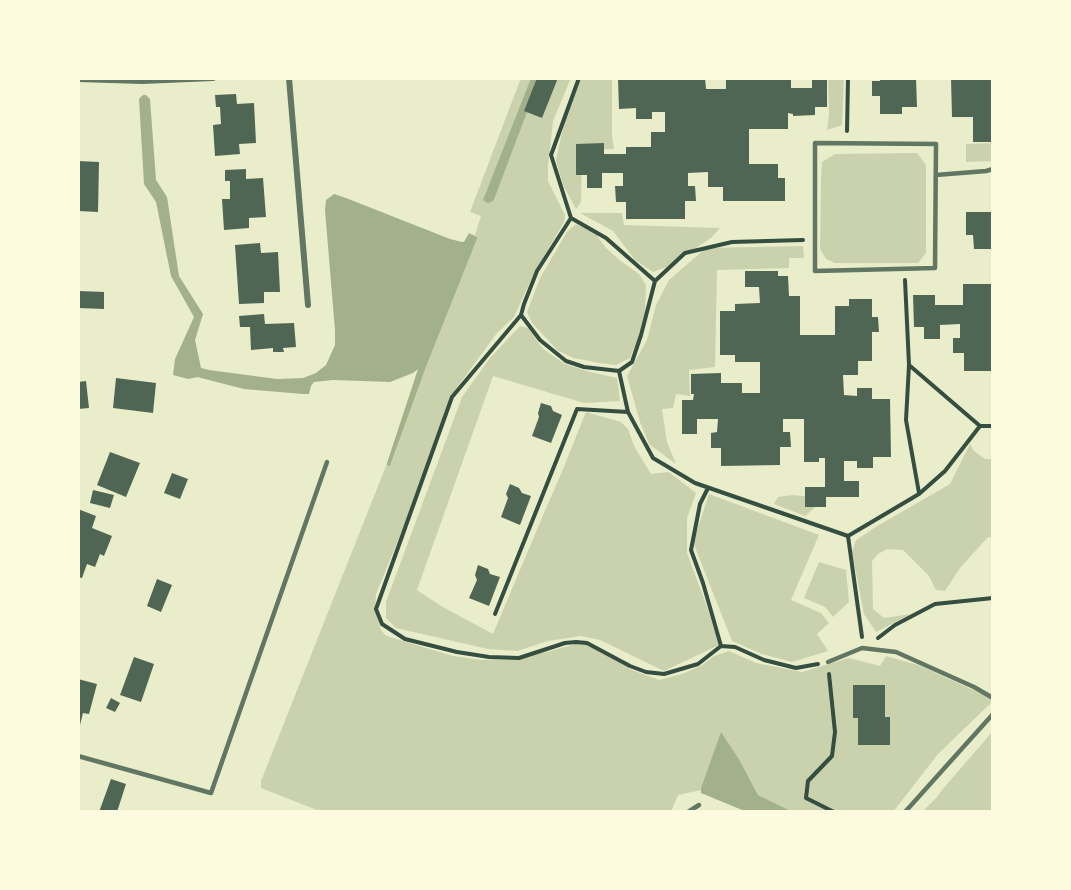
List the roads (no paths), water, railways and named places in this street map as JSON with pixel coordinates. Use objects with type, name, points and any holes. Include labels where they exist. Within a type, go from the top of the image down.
[{"type":"street","points":[[78,79],[142,81],[213,78]]},
{"type":"street","points":[[289,78],[308,305]]},
{"type":"lane","points":[[815,143],[936,144],[936,175],[935,268],[815,271],[815,143]]},
{"type":"lane","points":[[936,175],[993,169]]},
{"type":"lane","points":[[78,756],[211,793],[327,462]]},
{"type":"lane","points":[[828,662],[862,648],[896,652],[993,698]]},
{"type":"lane","points":[[905,812],[993,714]]},
{"type":"lane","points":[[688,812],[699,805]]}]
